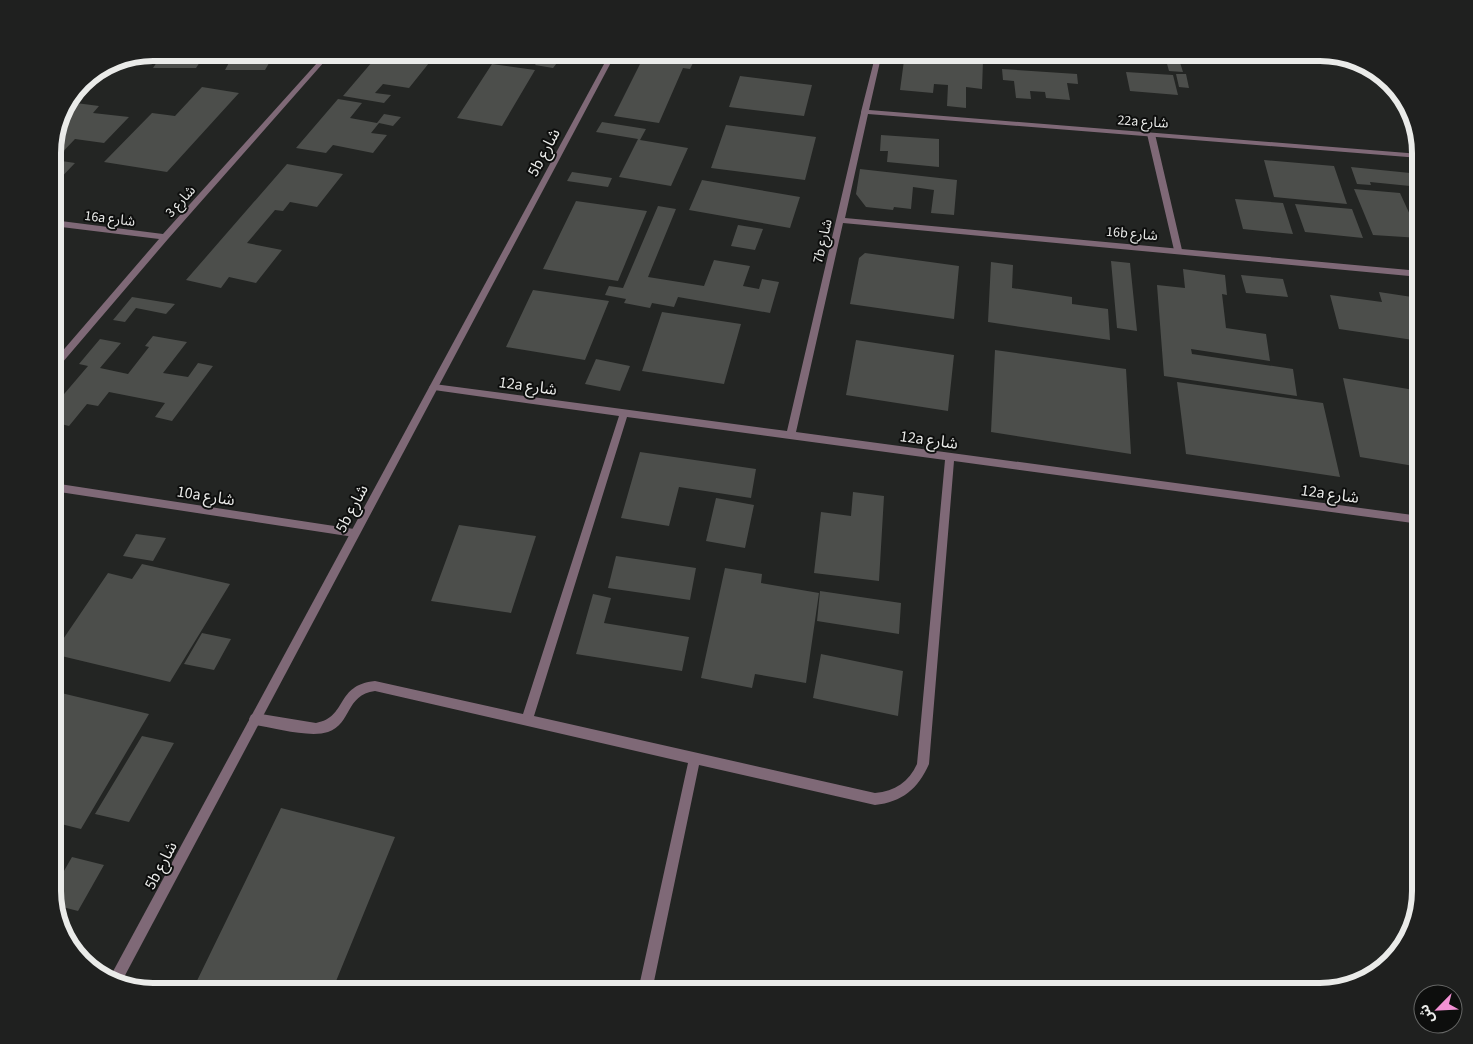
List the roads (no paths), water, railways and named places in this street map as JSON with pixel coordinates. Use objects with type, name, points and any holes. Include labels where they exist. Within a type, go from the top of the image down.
[{"type":"street","name":"شارع 3","points":[[61,359],[165,237],[321,61]]},
{"type":"street","name":"5b شارع","points":[[118,975],[609,61]]},
{"type":"street","name":"7b شارع","points":[[790,436],[877,61]]},
{"type":"street","name":"22a شارع","points":[[864,112],[1412,155]]},
{"type":"street","points":[[1150,134],[1178,250]]},
{"type":"street","name":"16b شارع","points":[[840,220],[1412,273]]},
{"type":"street","name":"16a شارع","points":[[61,225],[165,237]]},
{"type":"street","name":"12a شارع","points":[[434,387],[1412,519]]},
{"type":"street","points":[[527,720],[624,413]]},
{"type":"street","points":[[255,719],[325,729],[334,724],[357,689],[366,685],[375,686],[875,799],[888,798],[900,794],[918,776],[923,764],[950,457]]},
{"type":"street","name":"10a شارع","points":[[61,488],[354,533]]},
{"type":"street","points":[[647,983],[695,758]]}]
